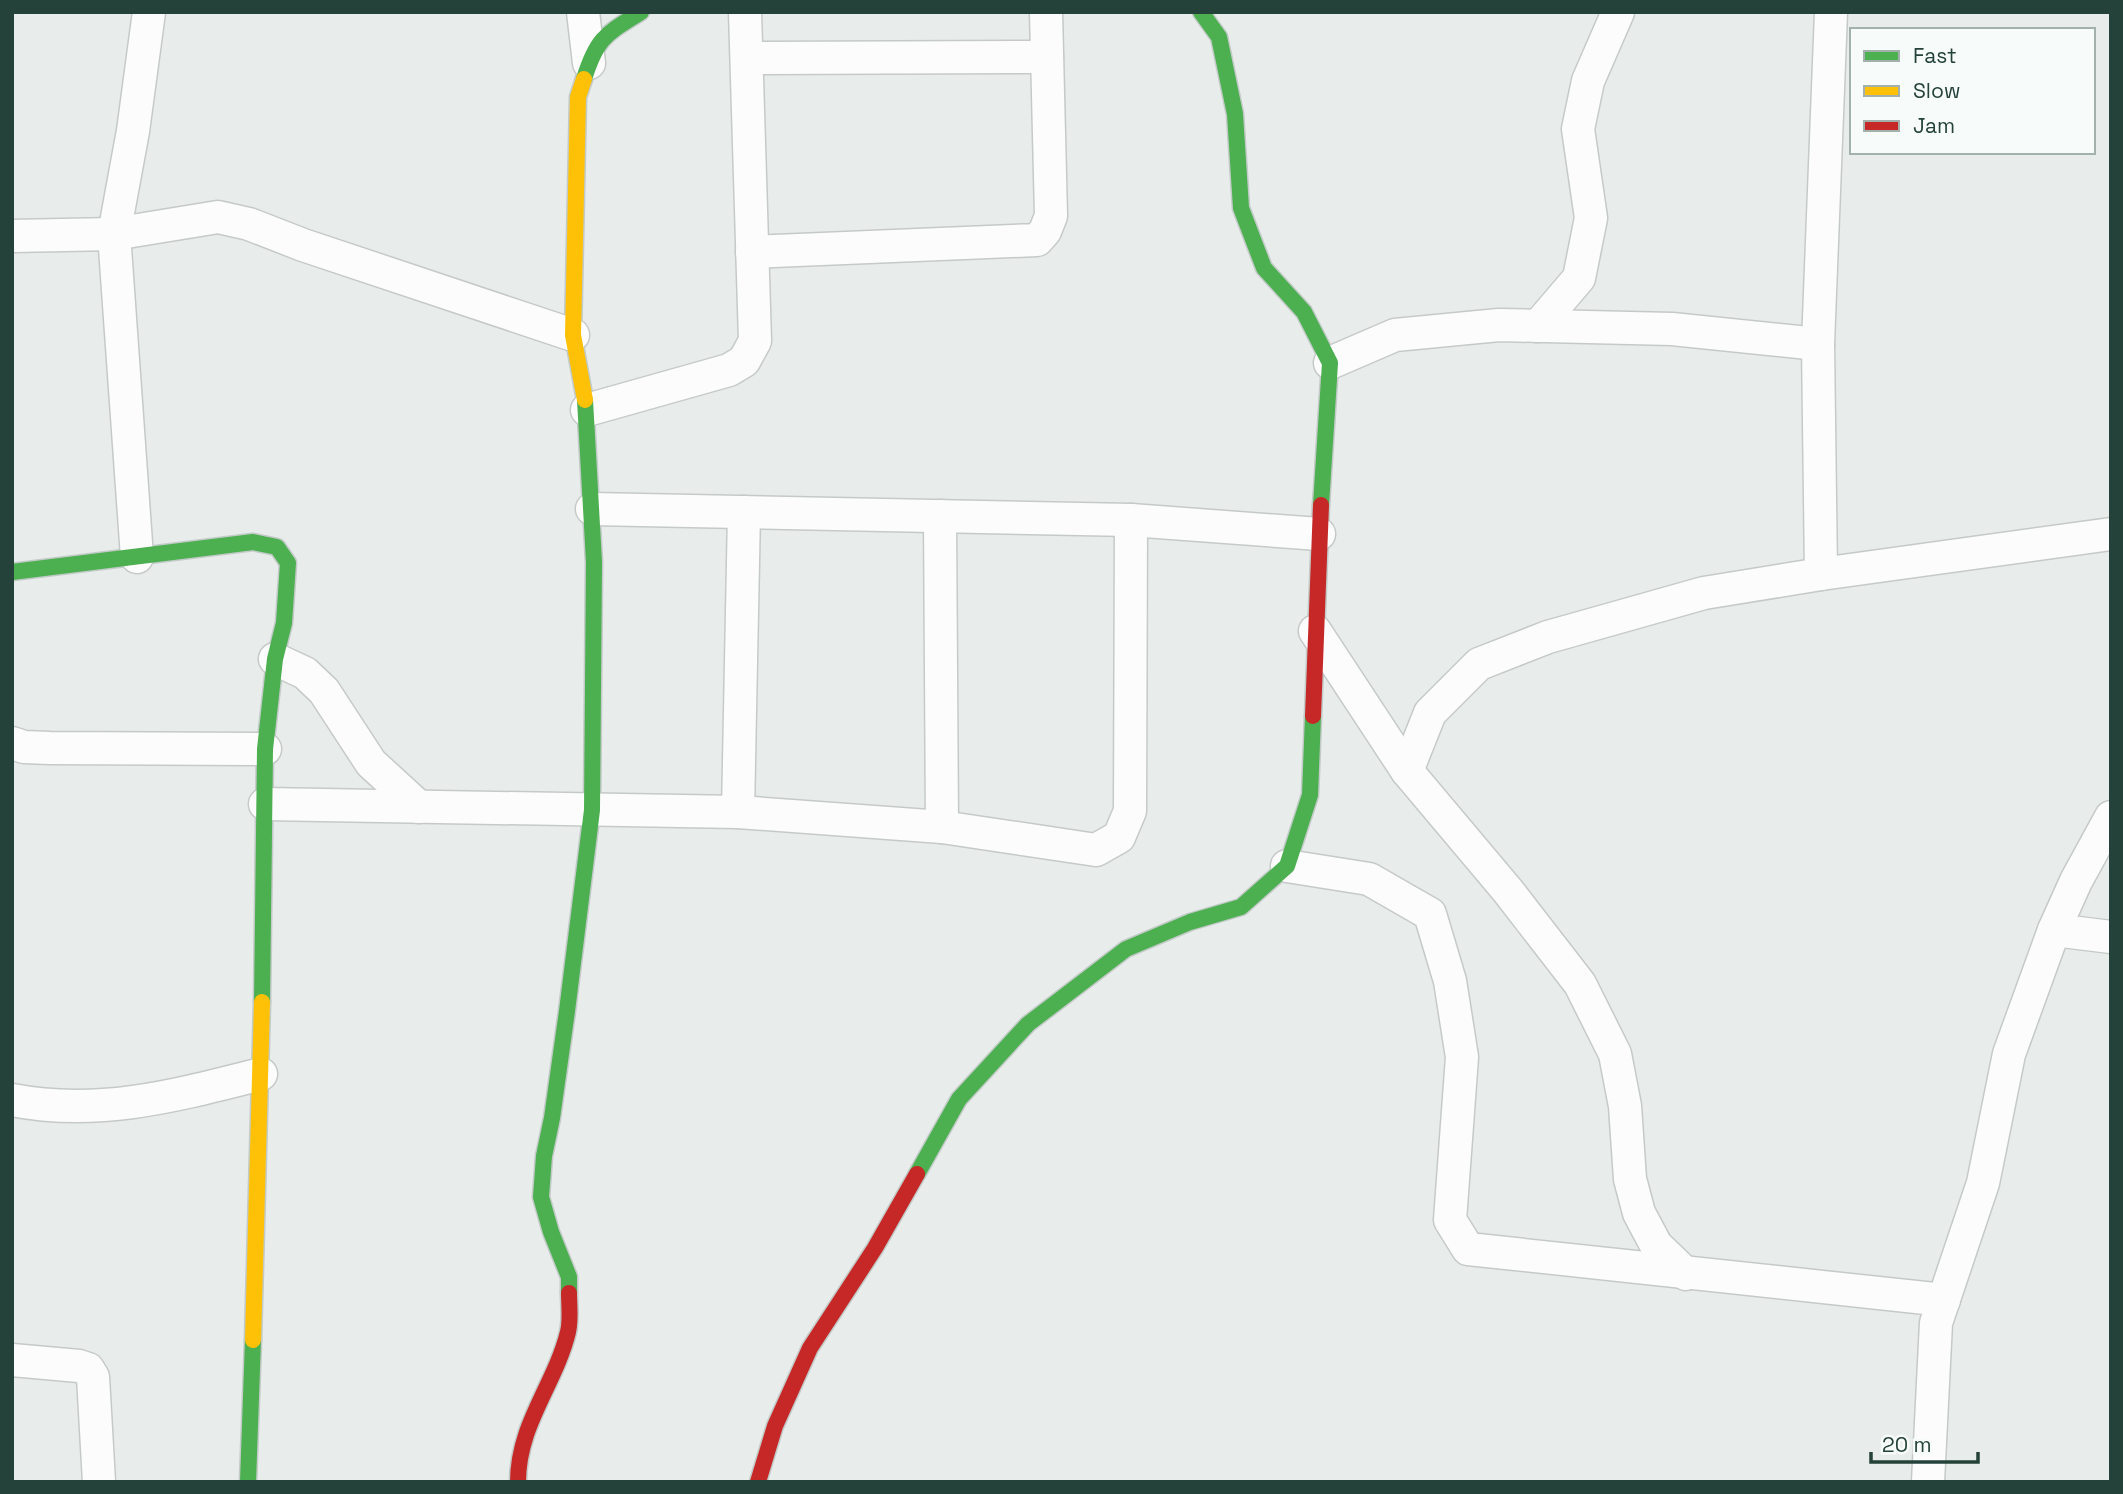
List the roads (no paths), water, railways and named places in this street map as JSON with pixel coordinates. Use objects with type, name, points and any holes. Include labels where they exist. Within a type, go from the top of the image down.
[{"type":"street","points":[[137,557],[114,234],[133,131],[149,12]]},
{"type":"street","points":[[583,12],[589,63]]},
{"type":"street","points":[[518,1482],[517,1470],[525,1433],[560,1357],[569,1329],[569,1277],[551,1232],[541,1197],[544,1156],[567,1011],[592,810],[592,509],[587,410],[573,335],[578,97],[589,63],[604,35],[641,12]]},
{"type":"street","points":[[587,410],[729,370],[744,362],[755,341],[745,12]]},
{"type":"street","points":[[752,252],[1037,240],[1045,231],[1051,216],[1046,12]]},
{"type":"street","points":[[758,1482],[775,1426],[810,1348],[875,1248],[959,1099],[1028,1024],[1126,949],[1190,922],[1241,907],[1287,866],[1310,795],[1319,534],[1330,363],[1304,312],[1264,268],[1241,208],[1235,114],[1219,37],[1201,12]]},
{"type":"street","points":[[1538,326],[1579,278],[1591,218],[1578,129],[1588,80],[1618,12]]},
{"type":"street","points":[[1821,574],[1818,344],[1831,12]]},
{"type":"street","points":[[747,58],[1047,57]]},
{"type":"street","points":[[12,236],[114,234],[218,216],[573,335]]},
{"type":"street","points":[[1330,363],[1395,335],[1499,325],[1672,329],[1818,344]]},
{"type":"street","points":[[592,509],[1131,520],[1319,534]]},
{"type":"street","points":[[738,812],[744,512]]},
{"type":"street","points":[[940,516],[942,827]]},
{"type":"street","points":[[265,804],[738,812],[942,827],[1097,850],[1119,836],[1130,811],[1131,520]]},
{"type":"street","points":[[1407,771],[1430,713],[1479,664],[1548,637],[1704,593],[2111,534]]},
{"type":"street","points":[[12,572],[253,542],[277,547],[288,563],[284,623],[275,659],[265,748],[261,1074],[248,1482]]},
{"type":"street","points":[[1315,631],[1407,771],[1508,891],[1580,984],[1615,1054],[1625,1106],[1630,1179],[1639,1213],[1656,1245],[1686,1274]]},
{"type":"street","points":[[275,659],[305,673],[324,691],[371,763],[419,807]]},
{"type":"street","points":[[12,743],[24,747],[50,748],[265,748]]},
{"type":"street","points":[[1928,1482],[1936,1323],[1983,1182],[2009,1054],[2054,930],[2076,881],[2111,817]]},
{"type":"street","points":[[1287,866],[1369,879],[1430,914],[1450,981],[1462,1057],[1450,1220],[1468,1249],[1944,1300]]},
{"type":"street","points":[[2054,930],[2111,937]]},
{"type":"street","points":[[12,1100],[94,1107],[157,1100],[261,1074]]},
{"type":"street","points":[[12,1360],[88,1369],[93,1377],[99,1482]]}]
